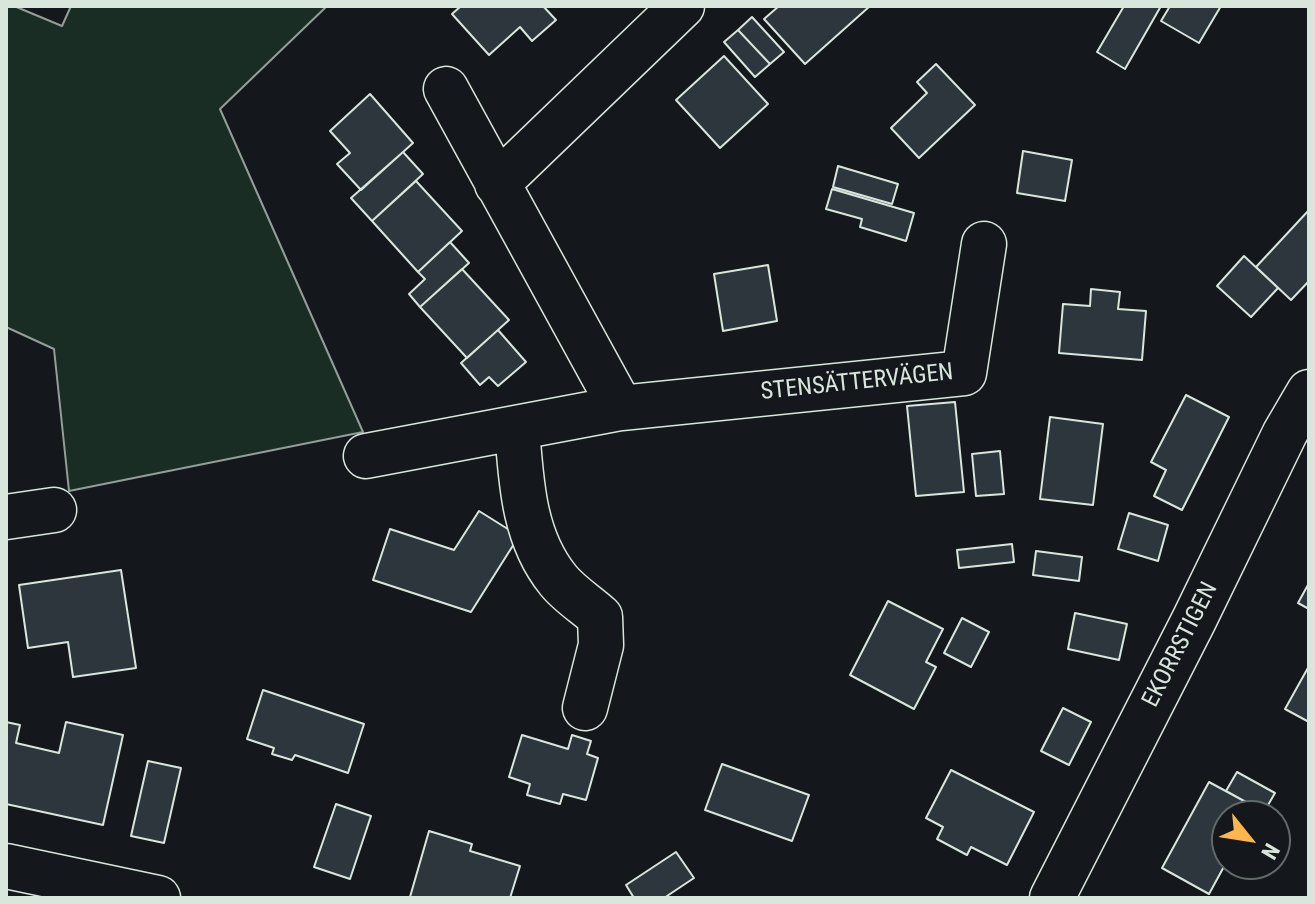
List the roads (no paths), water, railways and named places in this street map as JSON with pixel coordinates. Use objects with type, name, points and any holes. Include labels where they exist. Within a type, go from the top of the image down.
[{"type":"street","points":[[497,184],[682,6]]},
{"type":"street","points":[[446,89],[621,408]]},
{"type":"street","name":"STENSÄTTERVÄGEN","points":[[366,456],[621,408],[964,373],[984,244]]},
{"type":"street","name":"EKORRSTIGEN","points":[[1052,898],[1194,620],[1285,433],[1309,392]]},
{"type":"street","points":[[517,428],[521,488],[534,540],[558,581],[600,617],[601,645],[585,708]]},
{"type":"street","points":[[6,517],[54,510]]},
{"type":"street","points":[[6,866],[158,898]]}]
